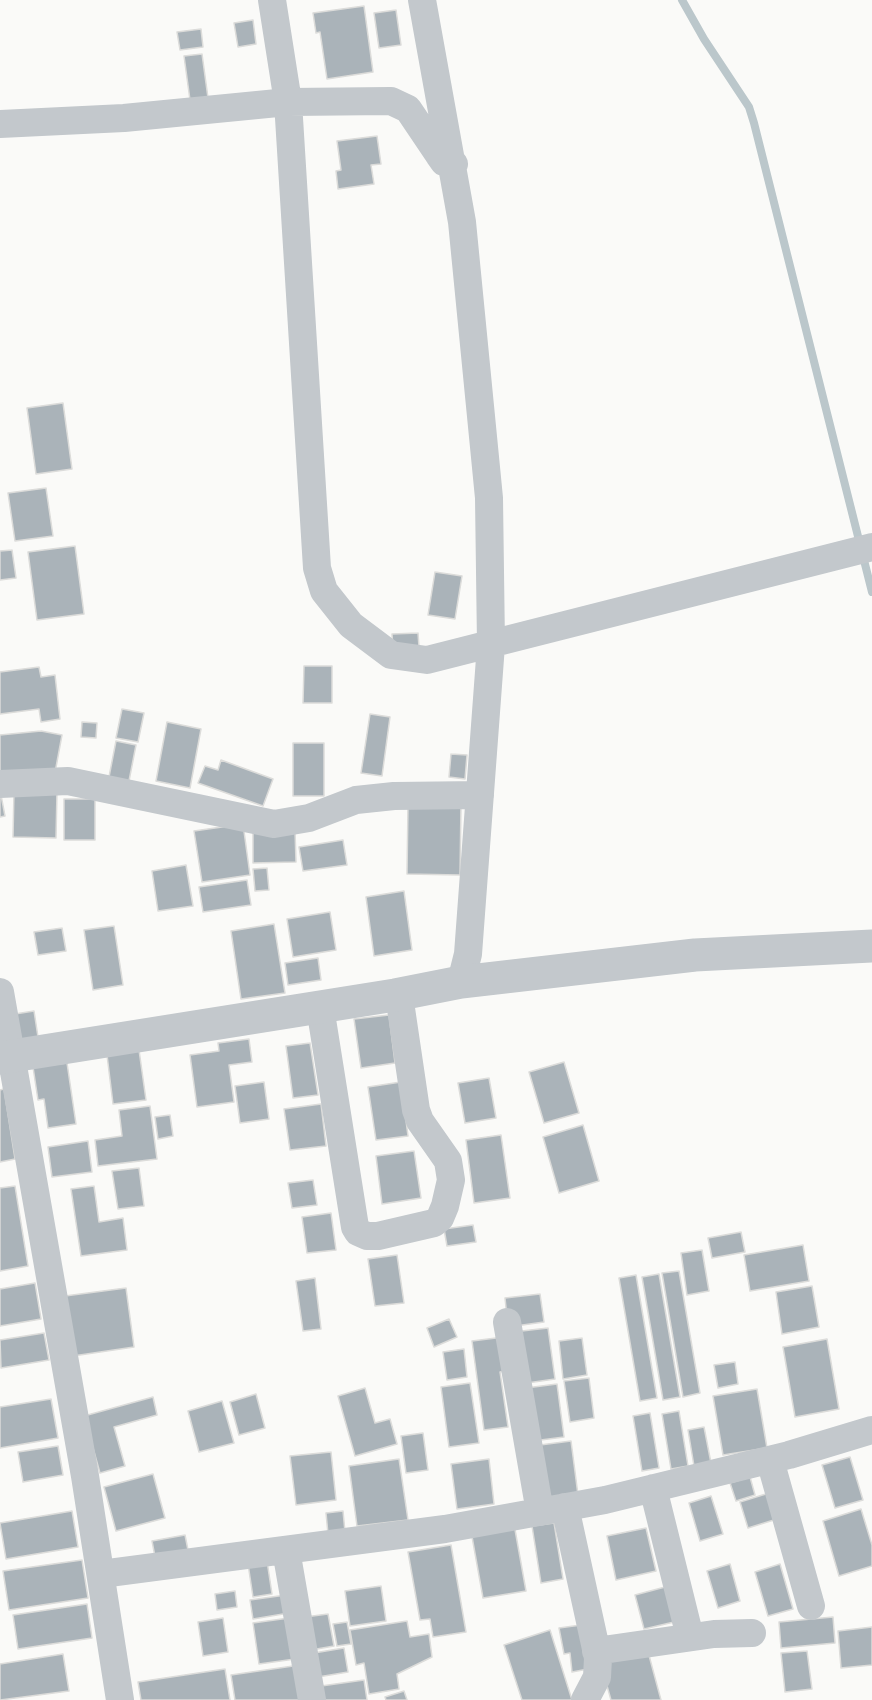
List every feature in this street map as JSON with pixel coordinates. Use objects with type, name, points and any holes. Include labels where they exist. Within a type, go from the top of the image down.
[{"type":"street","points":[[272,0],[288,102],[316,568],[324,591],[351,625],[391,655],[427,660],[872,547]]},
{"type":"street","points":[[422,0],[454,164],[466,256],[489,498],[491,645],[468,954],[461,982]]},
{"type":"street","points":[[0,124],[123,118],[288,102],[391,101],[402,104],[415,116],[444,162],[454,164]]},
{"type":"street","points":[[0,784],[68,781],[274,824],[309,818],[356,800],[394,796],[480,795]]},
{"type":"street","points":[[5,1057],[461,982],[694,955],[872,946]]},
{"type":"street","points":[[0,992],[5,1057],[100,1574],[120,1700]]},
{"type":"street","points":[[320,1007],[355,1227],[358,1232],[367,1236],[378,1236],[434,1223],[440,1218],[446,1206],[451,1179],[448,1161],[420,1121],[416,1110],[399,994]]},
{"type":"street","points":[[507,1322],[552,1509],[597,1651],[597,1677],[585,1700]]},
{"type":"street","points":[[100,1574],[445,1529],[653,1488],[770,1460],[872,1430]]},
{"type":"street","points":[[770,1460],[811,1606]]},
{"type":"street","points":[[653,1488],[690,1637]]},
{"type":"street","points":[[286,1550],[312,1700]]},
{"type":"street","points":[[597,1651],[690,1637],[735,1632],[752,1633]]},
{"type":"building","points":[[364,6],[373,72],[327,79],[320,32],[316,33],[313,13]]},
{"type":"building","points":[[396,10],[401,45],[379,48],[374,13]]},
{"type":"building","points":[[253,20],[256,44],[238,47],[234,23]]},
{"type":"building","points":[[201,29],[203,47],[180,50],[177,32]]},
{"type":"building","points":[[202,54],[208,98],[190,100],[184,56]]},
{"type":"building","points":[[377,136],[381,164],[371,165],[374,184],[338,189],[336,171],[341,170],[337,141]]},
{"type":"building","points":[[63,403],[72,469],[36,474],[27,408]]},
{"type":"building","points":[[46,488],[53,536],[15,541],[8,493]]},
{"type":"building","points":[[75,546],[84,614],[37,620],[28,552]]},
{"type":"building","points":[[12,550],[16,578],[0,580],[0,551]]},
{"type":"building","points":[[435,572],[462,576],[455,619],[428,615]]},
{"type":"building","points":[[418,633],[419,647],[393,649],[392,634]]},
{"type":"building","points":[[304,666],[332,666],[332,703],[303,703]]},
{"type":"building","points":[[39,667],[41,677],[55,675],[60,719],[41,722],[39,709],[0,714],[0,672]]},
{"type":"building","points":[[122,709],[144,713],[138,742],[116,738]]},
{"type":"building","points":[[370,714],[390,717],[382,776],[361,773]]},
{"type":"building","points":[[82,722],[97,723],[96,738],[81,737]]},
{"type":"building","points":[[167,722],[201,729],[190,788],[156,781]]},
{"type":"building","points":[[41,731],[62,735],[54,778],[0,777],[0,735]]},
{"type":"building","points":[[116,741],[136,745],[128,786],[108,782]]},
{"type":"building","points":[[293,743],[324,743],[324,796],[293,796]]},
{"type":"building","points":[[451,754],[467,755],[465,779],[449,777]]},
{"type":"building","points":[[221,760],[273,779],[263,806],[198,783],[205,766],[218,770]]},
{"type":"building","points":[[0,790],[5,816],[0,817]]},
{"type":"building","points":[[14,790],[57,791],[56,838],[13,837]]},
{"type":"building","points":[[64,799],[95,799],[95,840],[64,840]]},
{"type":"building","points":[[408,803],[461,804],[460,875],[407,874]]},
{"type":"building","points":[[243,824],[250,875],[202,882],[194,831]]},
{"type":"building","points":[[253,830],[295,830],[296,862],[253,863]]},
{"type":"building","points":[[343,840],[347,865],[303,871],[299,847]]},
{"type":"building","points":[[186,865],[193,906],[158,911],[152,871]]},
{"type":"building","points":[[267,868],[269,890],[255,891],[253,869]]},
{"type":"building","points":[[247,880],[251,905],[203,912],[199,887]]},
{"type":"building","points":[[404,891],[412,950],[374,956],[366,897]]},
{"type":"building","points":[[330,912],[336,950],[293,957],[287,919]]},
{"type":"building","points":[[274,924],[285,993],[241,999],[231,931]]},
{"type":"building","points":[[114,926],[123,985],[93,990],[84,930]]},
{"type":"building","points":[[62,928],[66,951],[38,955],[34,932]]},
{"type":"building","points":[[318,958],[321,980],[288,985],[285,963]]},
{"type":"building","points":[[34,1011],[38,1037],[19,1040],[15,1014]]},
{"type":"building","points":[[389,1015],[395,1063],[361,1068],[354,1019]]},
{"type":"building","points":[[249,1039],[252,1062],[229,1065],[234,1102],[197,1107],[190,1055],[219,1051],[218,1043]]},
{"type":"building","points":[[310,1043],[318,1095],[293,1098],[286,1046]]},
{"type":"building","points":[[139,1050],[146,1100],[113,1104],[107,1055]]},
{"type":"building","points":[[564,1062],[579,1113],[544,1123],[529,1072]]},
{"type":"building","points":[[67,1063],[76,1124],[48,1128],[44,1099],[38,1100],[33,1067]]},
{"type":"building","points":[[489,1078],[496,1118],[465,1123],[458,1083]]},
{"type":"building","points":[[264,1082],[269,1119],[240,1123],[235,1086]]},
{"type":"building","points":[[401,1082],[408,1136],[376,1140],[368,1087]]},
{"type":"building","points":[[4,1089],[15,1159],[0,1162],[0,1090]]},
{"type":"building","points":[[321,1104],[326,1146],[290,1150],[284,1109]]},
{"type":"building","points":[[150,1106],[157,1159],[98,1166],[95,1140],[122,1136],[119,1110]]},
{"type":"building","points":[[170,1115],[173,1136],[158,1139],[155,1117]]},
{"type":"building","points":[[583,1125],[599,1181],[559,1193],[543,1137]]},
{"type":"building","points":[[501,1135],[510,1198],[474,1203],[466,1140]]},
{"type":"building","points":[[88,1141],[92,1172],[52,1177],[48,1147]]},
{"type":"building","points":[[414,1151],[421,1198],[382,1204],[376,1156]]},
{"type":"building","points":[[139,1168],[144,1206],[118,1209],[112,1171]]},
{"type":"building","points":[[313,1180],[317,1205],[292,1208],[288,1183]]},
{"type":"building","points":[[15,1186],[28,1266],[0,1271],[0,1188]]},
{"type":"building","points":[[94,1186],[99,1222],[123,1218],[127,1250],[81,1256],[71,1189]]},
{"type":"building","points":[[331,1213],[336,1250],[307,1253],[302,1217]]},
{"type":"building","points":[[473,1225],[476,1242],[447,1246],[444,1229]]},
{"type":"building","points":[[741,1232],[745,1252],[712,1258],[708,1238]]},
{"type":"building","points":[[803,1245],[809,1281],[750,1291],[744,1255]]},
{"type":"building","points":[[702,1250],[709,1291],[687,1295],[681,1253]]},
{"type":"building","points":[[397,1255],[404,1303],[375,1306],[368,1259]]},
{"type":"building","points":[[679,1271],[700,1393],[683,1397],[662,1273]]},
{"type":"building","points":[[659,1274],[680,1397],[663,1400],[642,1277]]},
{"type":"building","points":[[636,1275],[657,1398],[640,1401],[619,1278]]},
{"type":"building","points":[[315,1278],[321,1329],[303,1331],[296,1281]]},
{"type":"building","points":[[35,1283],[41,1319],[0,1326],[0,1289]]},
{"type":"building","points":[[812,1286],[819,1327],[782,1334],[776,1292]]},
{"type":"building","points":[[126,1288],[134,1347],[73,1356],[65,1296]]},
{"type":"building","points":[[540,1294],[544,1322],[508,1327],[505,1298]]},
{"type":"building","points":[[449,1319],[457,1337],[434,1347],[427,1328]]},
{"type":"building","points":[[548,1328],[555,1379],[520,1384],[513,1332]]},
{"type":"building","points":[[44,1333],[49,1360],[1,1368],[0,1340]]},
{"type":"building","points":[[504,1337],[509,1370],[500,1372],[508,1427],[484,1430],[472,1341]]},
{"type":"building","points":[[582,1338],[587,1375],[563,1379],[559,1341]]},
{"type":"building","points":[[827,1339],[839,1409],[795,1417],[783,1347]]},
{"type":"building","points":[[464,1349],[467,1377],[447,1380],[443,1352]]},
{"type":"building","points":[[735,1362],[738,1384],[718,1388],[714,1365]]},
{"type":"building","points":[[589,1378],[594,1418],[570,1422],[564,1381]]},
{"type":"building","points":[[470,1383],[479,1443],[449,1447],[441,1387]]},
{"type":"building","points":[[557,1384],[564,1437],[533,1441],[526,1388]]},
{"type":"building","points":[[365,1388],[375,1423],[390,1419],[397,1444],[355,1456],[338,1396]]},
{"type":"building","points":[[757,1389],[767,1448],[723,1455],[713,1396]]},
{"type":"building","points":[[256,1394],[265,1428],[239,1435],[230,1402]]},
{"type":"building","points":[[153,1397],[157,1415],[114,1427],[125,1466],[100,1473],[84,1416]]},
{"type":"building","points":[[51,1399],[58,1438],[0,1448],[0,1407]]},
{"type":"building","points":[[222,1401],[234,1443],[199,1452],[188,1411]]},
{"type":"building","points":[[679,1411],[688,1466],[671,1469],[662,1414]]},
{"type":"building","points":[[650,1413],[659,1468],[642,1471],[633,1416]]},
{"type":"building","points":[[704,1427],[711,1463],[694,1466],[688,1430]]},
{"type":"building","points":[[423,1433],[428,1470],[406,1473],[401,1436]]},
{"type":"building","points":[[571,1441],[578,1495],[548,1499],[540,1445]]},
{"type":"building","points":[[58,1446],[63,1475],[23,1482],[18,1452]]},
{"type":"building","points":[[331,1452],[336,1500],[296,1505],[290,1456]]},
{"type":"building","points":[[850,1457],[863,1500],[835,1508],[822,1465]]},
{"type":"building","points":[[399,1459],[408,1520],[357,1526],[349,1466]]},
{"type":"building","points":[[489,1459],[494,1504],[457,1509],[451,1464]]},
{"type":"building","points":[[153,1474],[165,1518],[116,1531],[104,1487]]},
{"type":"building","points":[[750,1477],[755,1495],[736,1501],[730,1483]]},
{"type":"building","points":[[769,1493],[777,1519],[748,1528],[740,1502]]},
{"type":"building","points":[[711,1496],[723,1534],[700,1541],[689,1503]]},
{"type":"building","points":[[861,1509],[872,1545],[872,1566],[839,1576],[823,1521]]},
{"type":"building","points":[[72,1511],[78,1547],[6,1559],[0,1523]]},
{"type":"building","points":[[343,1511],[345,1532],[328,1534],[326,1513]]},
{"type":"building","points":[[554,1523],[563,1579],[541,1583],[532,1526]]},
{"type":"building","points":[[514,1524],[526,1591],[483,1598],[471,1531]]},
{"type":"building","points":[[646,1528],[656,1571],[616,1580],[607,1536]]},
{"type":"building","points":[[185,1535],[189,1555],[156,1562],[152,1541]]},
{"type":"building","points":[[451,1545],[466,1632],[433,1637],[430,1619],[420,1620],[408,1552]]},
{"type":"building","points":[[82,1560],[88,1598],[9,1610],[3,1571]]},
{"type":"building","points":[[267,1561],[272,1594],[253,1597],[248,1564]]},
{"type":"building","points":[[730,1564],[740,1601],[718,1608],[707,1571]]},
{"type":"building","points":[[780,1564],[793,1609],[768,1616],[755,1572]]},
{"type":"building","points":[[381,1586],[386,1621],[350,1626],[345,1591]]},
{"type":"building","points":[[665,1587],[674,1622],[644,1629],[635,1595]]},
{"type":"building","points":[[235,1591],[237,1607],[217,1610],[215,1594]]},
{"type":"building","points":[[286,1595],[289,1613],[253,1619],[250,1600]]},
{"type":"building","points":[[87,1604],[92,1638],[18,1649],[13,1615]]},
{"type":"building","points":[[328,1614],[334,1646],[311,1650],[305,1617]]},
{"type":"building","points":[[833,1617],[835,1643],[781,1648],[779,1622]]},
{"type":"building","points":[[223,1618],[228,1652],[203,1656],[198,1622]]},
{"type":"building","points":[[289,1618],[295,1659],[259,1664],[253,1623]]},
{"type":"building","points":[[407,1621],[410,1637],[429,1634],[432,1657],[397,1674],[399,1689],[369,1694],[364,1663],[356,1665],[350,1630]]},
{"type":"building","points":[[347,1622],[351,1644],[337,1646],[333,1624]]},
{"type":"building","points":[[581,1625],[588,1669],[572,1672],[570,1653],[564,1654],[559,1628]]},
{"type":"building","points":[[872,1627],[872,1665],[841,1668],[838,1631]]},
{"type":"building","points":[[550,1630],[572,1700],[522,1700],[504,1645]]},
{"type":"building","points":[[344,1648],[348,1672],[318,1677],[314,1653]]},
{"type":"building","points":[[647,1648],[661,1700],[611,1700],[600,1661]]},
{"type":"building","points":[[807,1651],[812,1689],[785,1692],[781,1653]]},
{"type":"building","points":[[63,1654],[69,1691],[0,1700],[0,1664]]},
{"type":"building","points":[[300,1665],[302,1700],[235,1700],[231,1675]]},
{"type":"building","points":[[225,1669],[230,1700],[141,1700],[138,1682]]},
{"type":"building","points":[[364,1680],[367,1700],[316,1700],[314,1687]]},
{"type":"building","points":[[404,1691],[407,1700],[386,1700],[385,1697]]},
{"type":"waterway","points":[[682,0],[704,39],[749,107],[872,592]]}]
